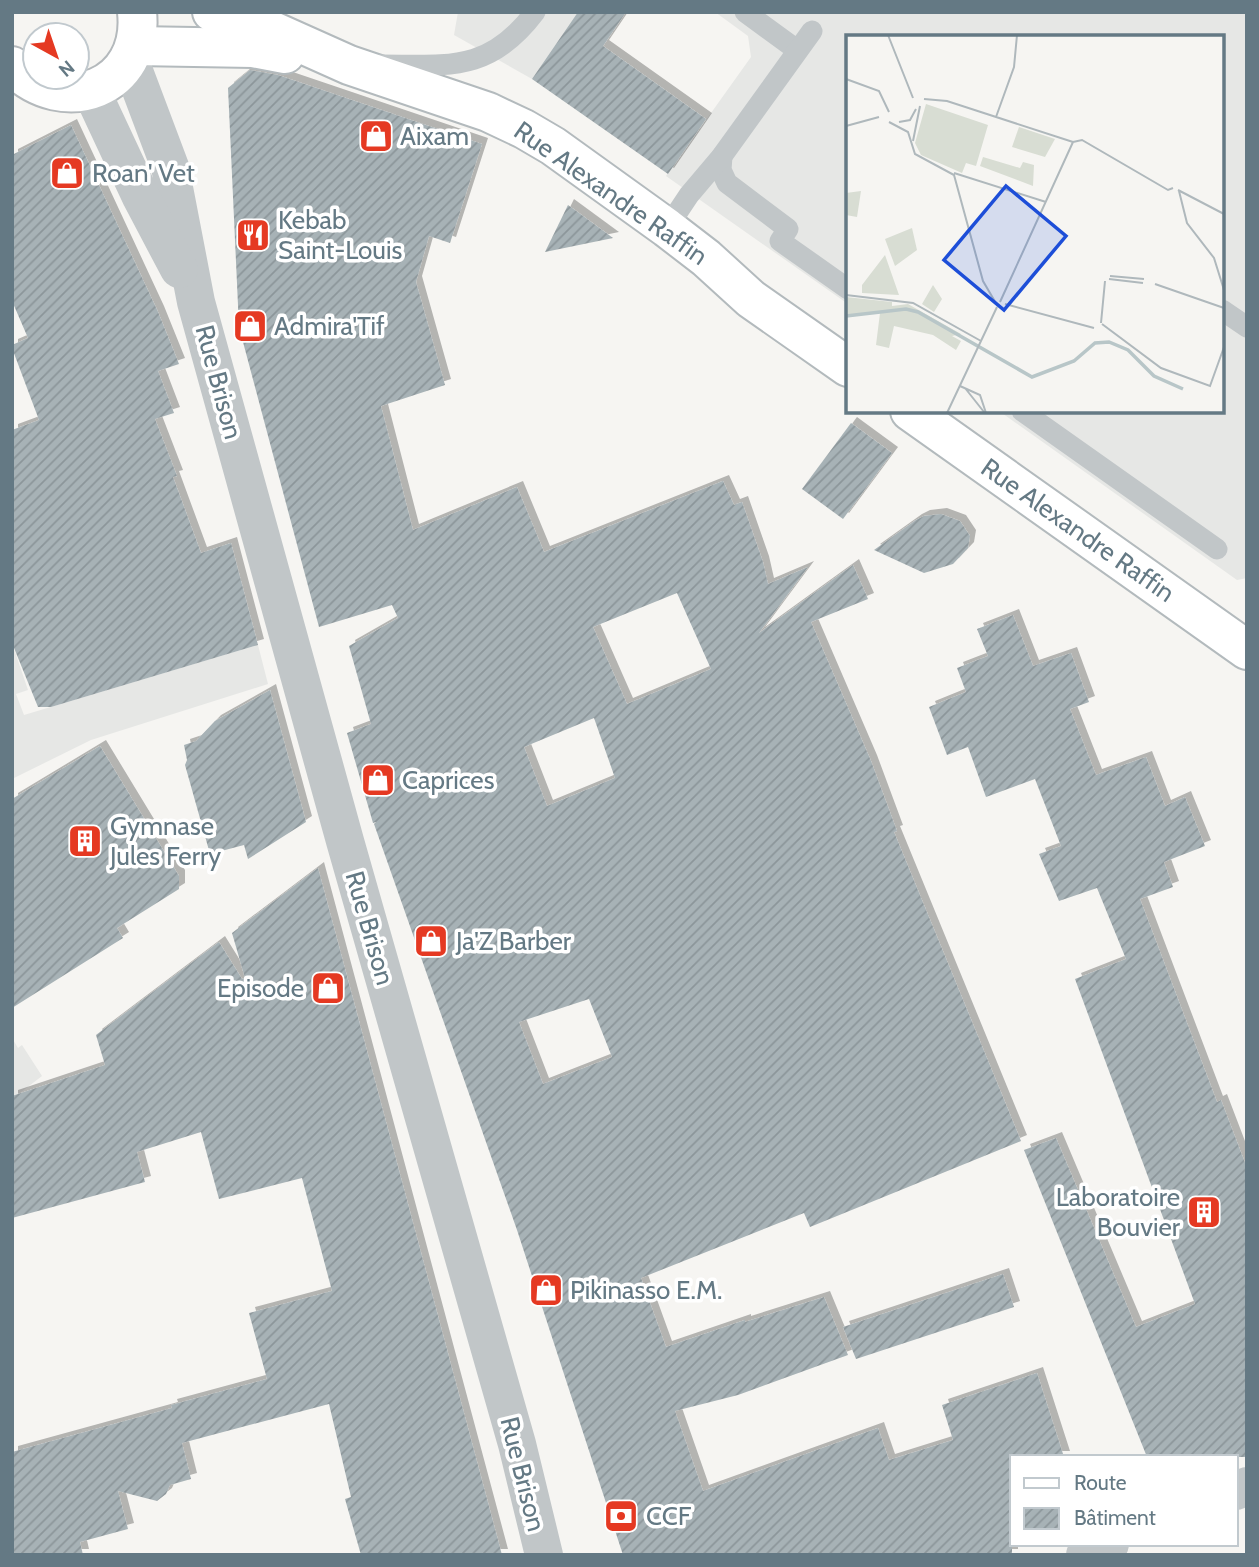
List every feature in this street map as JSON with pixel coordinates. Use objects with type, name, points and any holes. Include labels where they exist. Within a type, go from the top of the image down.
[{"type":"main road","name":"Rue Alexandre Raffin","points":[[212,12],[273,31],[349,65],[488,111],[524,129],[553,146],[667,228],[706,258],[751,299],[846,366]]},
{"type":"main road","points":[[268,12],[349,65]]},
{"type":"main road","name":"Rue Alexandre Raffin","points":[[134,39],[253,48],[349,65]]},
{"type":"main road","points":[[91,90],[119,72],[134,39]]},
{"type":"main road","points":[[12,66],[27,80],[29,96],[85,91]]},
{"type":"main road","name":"Rue Alexandre Raffin","points":[[913,413],[1246,647]]},
{"type":"street","name":"Rue Brison","points":[[134,39],[170,167],[196,302],[345,841],[517,1444],[544,1555]]},
{"type":"street","name":"Rue Brison","points":[[91,90],[141,197],[196,302]]},
{"type":"street","points":[[1085,1555],[1105,1546]]},
{"type":"lane","points":[[349,65],[452,65],[472,60],[506,44],[520,32],[535,12]]},
{"type":"lane","points":[[745,12],[797,50]]},
{"type":"lane","points":[[667,228],[812,31]]},
{"type":"lane","points":[[722,156],[721,170],[727,183],[788,229],[780,241],[846,288]]},
{"type":"lane","points":[[1224,311],[1247,327]]},
{"type":"lane","points":[[1025,413],[1217,549]]},
{"type":"shaded area","points":[[458,12],[578,12],[532,79],[454,35]]},
{"type":"shaded area","points":[[715,12],[1247,12],[1247,578],[1237,580],[1002,413],[1224,413],[1224,35],[846,35],[846,303],[666,176],[751,57],[748,36]]},
{"type":"shaded area","points":[[12,643],[28,690],[16,694],[24,715],[258,645],[268,684],[91,740],[12,779]]},
{"type":"shaded area","points":[[12,1038],[18,1048],[22,1045],[42,1076],[12,1099]]},
{"type":"building","points":[[578,12],[626,12],[603,46],[706,119],[668,174],[532,79]]},
{"type":"building","points":[[250,70],[278,75],[482,144],[450,243],[429,236],[416,282],[445,385],[381,406],[413,530],[517,487],[544,552],[723,481],[734,505],[742,502],[768,584],[808,567],[759,633],[853,565],[868,599],[811,622],[871,761],[897,831],[894,832],[1021,1141],[810,1227],[804,1213],[641,1278],[666,1347],[824,1297],[848,1355],[738,1395],[675,1411],[703,1491],[878,1428],[889,1460],[953,1440],[942,1405],[1037,1373],[1063,1455],[1010,1455],[1012,1555],[623,1555],[517,1230],[374,824],[376,822],[373,823],[347,733],[371,724],[349,646],[398,618],[392,605],[319,627],[239,327],[228,88]],"holes":[[[677,593],[711,669],[627,704],[593,627]],[[594,718],[615,778],[547,806],[524,747]],[[589,999],[612,1057],[543,1084],[519,1022]]]},
{"type":"building","points":[[71,125],[158,312],[179,364],[158,371],[174,413],[155,419],[177,476],[173,477],[201,553],[231,543],[258,645],[51,707],[38,707],[12,643],[12,430],[39,420],[12,348],[12,345],[28,338],[12,301],[12,155]]},
{"type":"building","points":[[568,205],[613,238],[545,252]]},
{"type":"building","points":[[851,423],[892,453],[843,519],[802,489]]},
{"type":"building","points":[[941,514],[960,521],[970,536],[968,548],[953,564],[924,573],[874,550],[916,520]]},
{"type":"building","points":[[1013,615],[1033,666],[1071,653],[1089,702],[1070,709],[1096,775],[1146,757],[1165,806],[1185,797],[1205,846],[1164,862],[1173,887],[1140,899],[1217,1102],[1221,1100],[1247,1168],[1247,1457],[1146,1455],[1024,1150],[1056,1138],[1136,1327],[1195,1304],[1075,979],[1126,959],[1097,888],[1059,901],[1039,854],[1061,846],[1035,779],[986,797],[968,747],[947,755],[929,707],[966,692],[957,668],[988,656],[977,629]]},
{"type":"building","points":[[270,690],[306,822],[248,859],[244,845],[210,854],[185,765],[187,760],[184,745],[196,741],[215,721]]},
{"type":"building","name":"Gymnase Jules Ferry","points":[[100,746],[179,876],[179,889],[117,928],[123,938],[12,1008],[12,799]]},
{"type":"building","points":[[318,868],[502,1555],[361,1555],[345,1499],[351,1497],[329,1404],[182,1443],[191,1479],[170,1485],[166,1494],[157,1501],[118,1491],[128,1529],[80,1542],[83,1555],[12,1555],[12,1452],[267,1379],[249,1313],[332,1291],[302,1178],[219,1199],[201,1132],[137,1152],[145,1182],[12,1218],[12,1096],[105,1065],[96,1035],[219,942],[242,979],[245,978],[232,933]]},
{"type":"building","points":[[1003,1274],[1014,1307],[856,1359],[843,1327]]},
{"type":"place","name":"Aixam","points":[[376,136]]},
{"type":"place","name":"Roan' Vet","points":[[67,173]]},
{"type":"place","name":"Kebab Saint-Louis","points":[[253,235]]},
{"type":"place","name":"Admira'Tif","points":[[250,326]]},
{"type":"place","name":"Caprices","points":[[378,780]]},
{"type":"place","name":"Gymnase Jules Ferry","points":[[85,841]]},
{"type":"place","name":"Ja'Z Barber","points":[[431,941]]},
{"type":"place","name":"Episode","points":[[328,988]]},
{"type":"place","name":"Laboratoire Bouvier","points":[[1204,1212]]},
{"type":"place","name":"Pikinasso E.M.","points":[[546,1290]]},
{"type":"place","name":"CCF","points":[[621,1516]]}]
